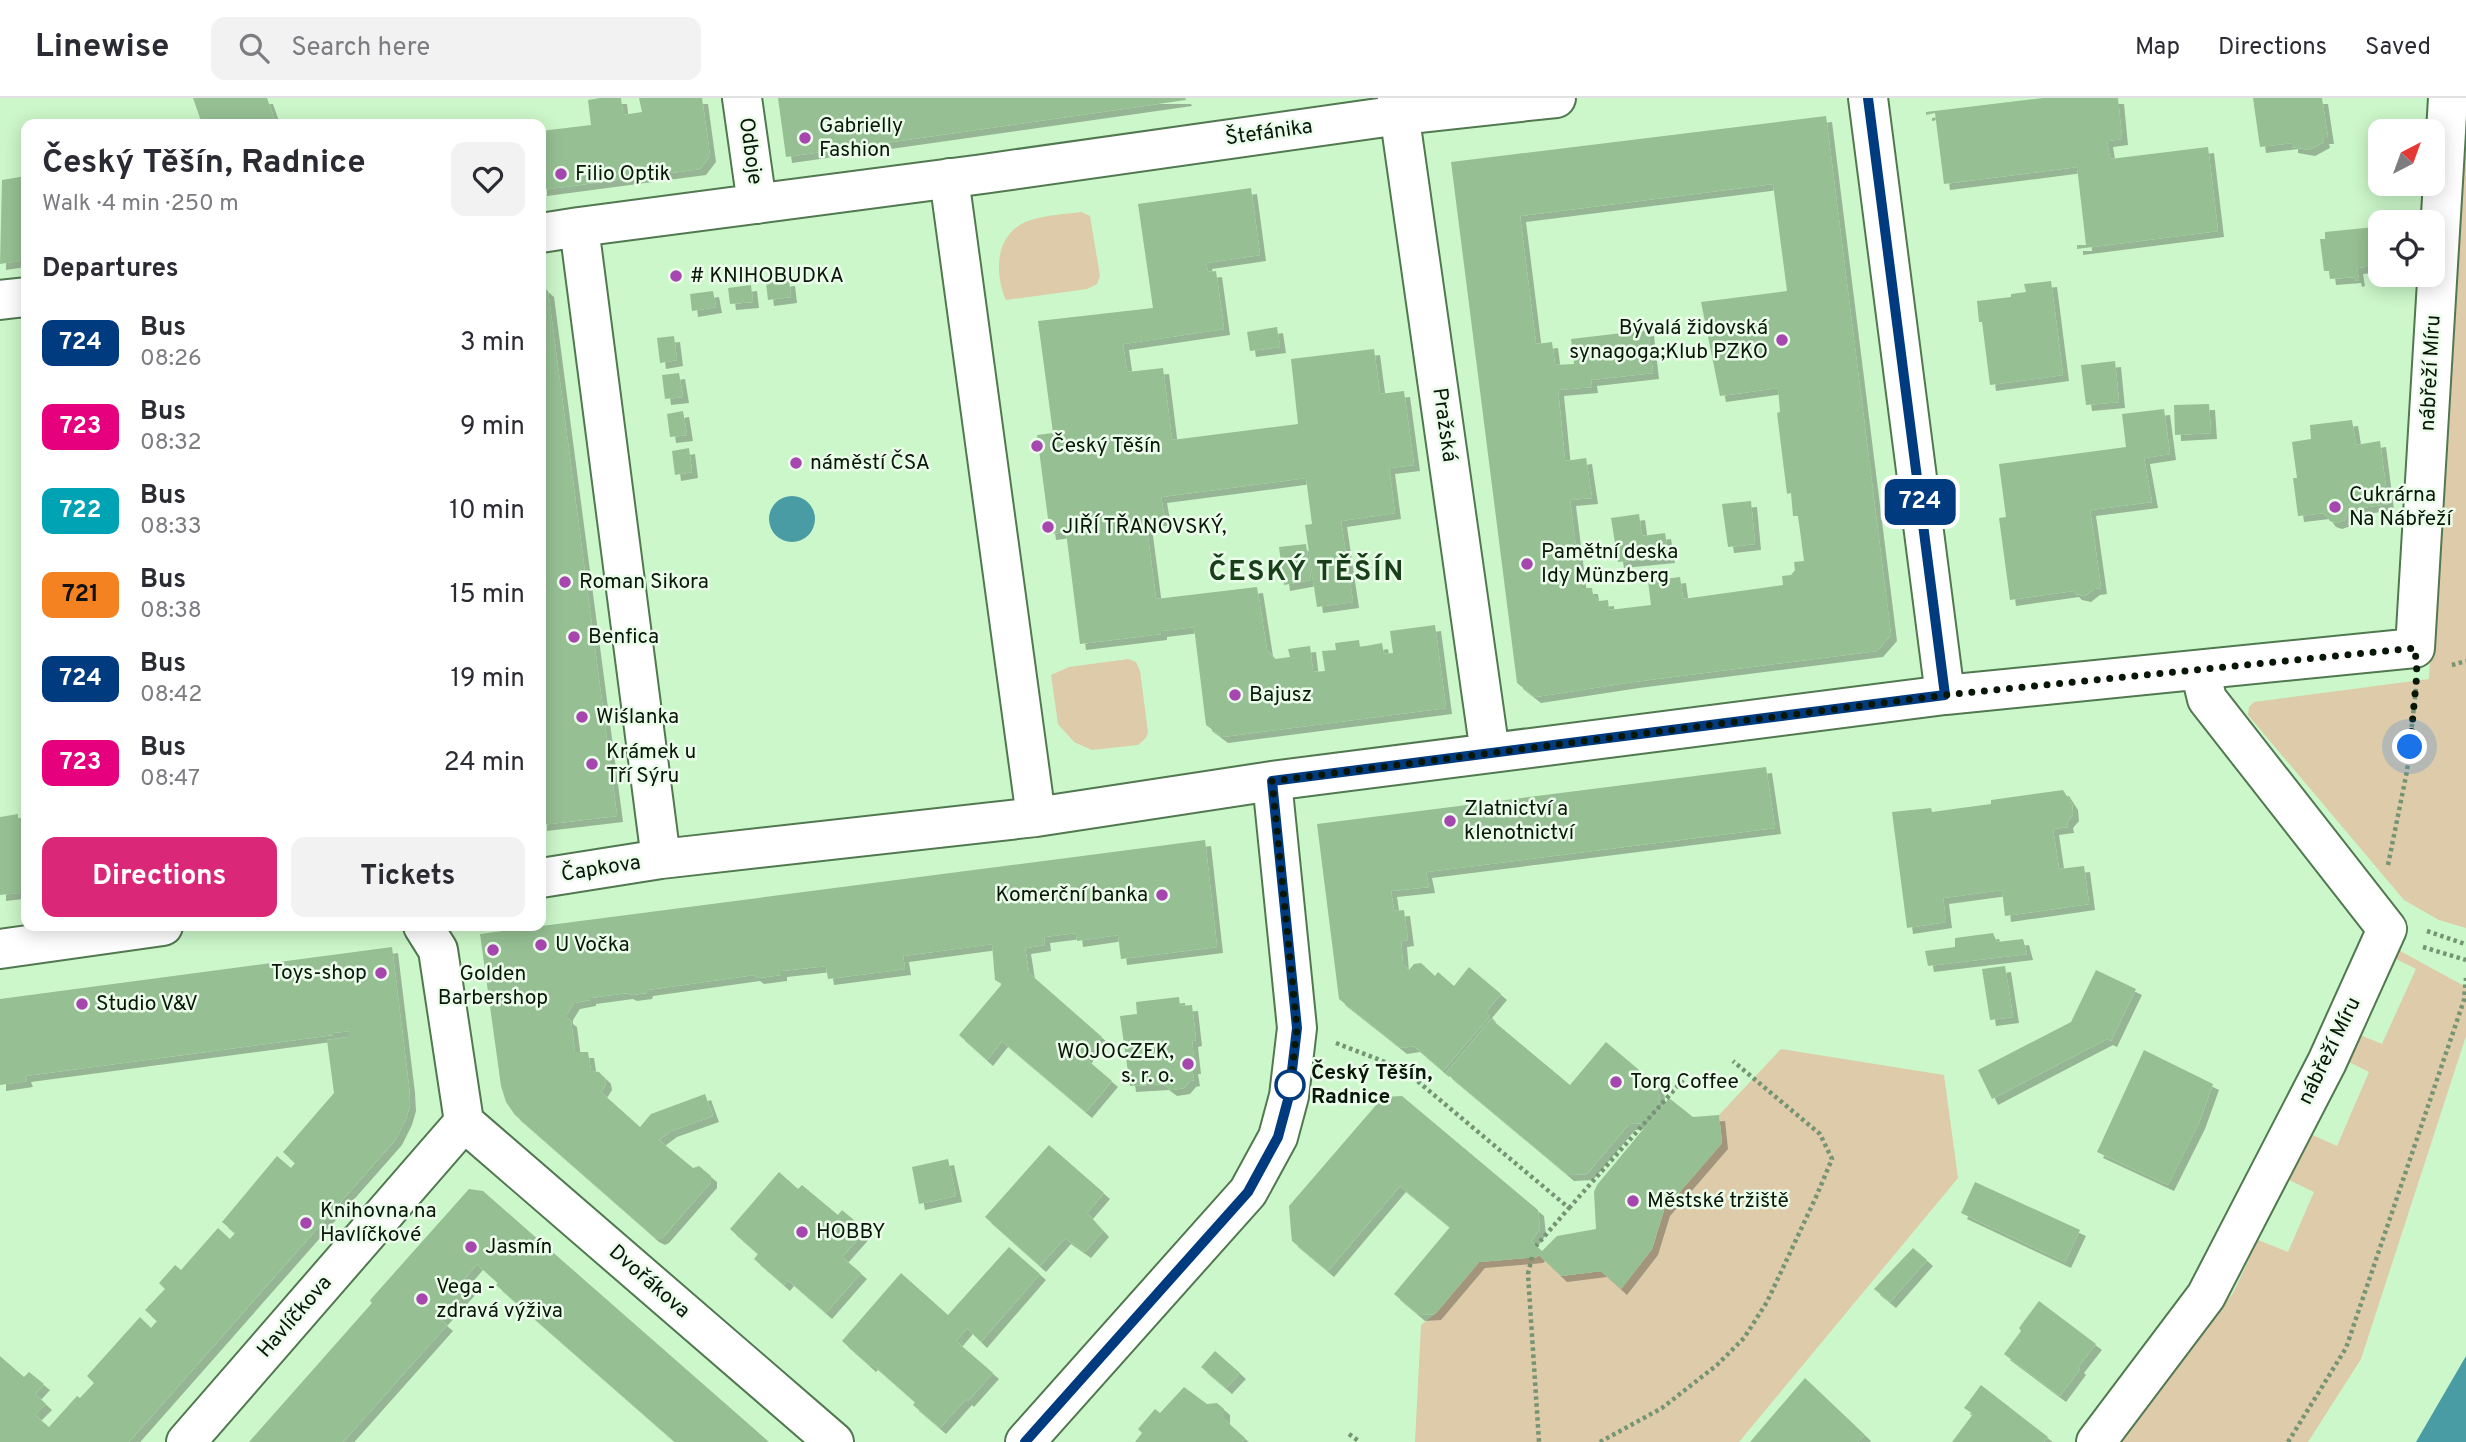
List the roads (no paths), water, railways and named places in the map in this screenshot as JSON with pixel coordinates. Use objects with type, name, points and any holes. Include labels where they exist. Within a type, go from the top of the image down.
[{"type":"street","name":"Odboje","points":[[743,98],[757,204]]},
{"type":"street","name":"Štefánika","points":[[966,176],[1399,106],[1556,98]]},
{"type":"street","points":[[1868,98],[1945,695]]},
{"type":"street","name":"nábřeží Míru","points":[[2096,1442],[2206,1296],[2327,1062],[2404,928],[2207,699],[2200,670],[2415,648],[2448,98]]},
{"type":"street","name":"Pražská","points":[[1399,106],[1490,753]]},
{"type":"street","points":[[546,232],[966,176],[1036,817]]},
{"type":"street","points":[[579,227],[660,859],[1036,817],[1272,781],[1945,695],[2200,670]]},
{"type":"street","points":[[0,300],[21,298]]},
{"type":"street","points":[[1025,1442],[1248,1192],[1278,1137],[1289,1096],[1297,1028],[1272,781]]},
{"type":"street","name":"Čapkova","points":[[546,877],[660,859]]},
{"type":"street","points":[[0,949],[128,931]]},
{"type":"street","points":[[426,931],[438,950],[464,1122]]},
{"type":"street","name":"Havlíčkova","points":[[186,1442],[464,1122]]},
{"type":"street","name":"Dvořákova","points":[[464,1122],[834,1442]]},
{"type":"water","points":[[792,496],[808,503],[815,519],[808,535],[792,542],[776,535],[769,519],[776,503]]},
{"type":"water","points":[[2466,1356],[2466,1442],[2416,1442]]},
{"type":"place","name":"Gabrielly Fashion","points":[[805,138]]},
{"type":"place","name":"Filio Optik","points":[[561,174]]},
{"type":"place","name":"# KNIHOBUDKA","points":[[676,276]]},
{"type":"place","name":"Bývalá židovská synagoga;Klub PZKO","points":[[1782,340]]},
{"type":"place","name":"Český Těšín","points":[[1037,446]]},
{"type":"place","name":"náměstí ČSA","points":[[796,463]]},
{"type":"place","name":"Cukrárna Na Nábřeží","points":[[2335,507]]},
{"type":"place","name":"JIŘÍ TŘANOVSKÝ,","points":[[1048,527]]},
{"type":"place","name":"Pamětní deska Idy Münzberg","points":[[1527,564]]},
{"type":"place","name":"Roman Sikora","points":[[565,582]]},
{"type":"place","name":"Benfica","points":[[574,637]]},
{"type":"place","name":"Bajusz","points":[[1235,695]]},
{"type":"place","name":"Wiślanka","points":[[582,717]]},
{"type":"place","name":"Krámek u Tří Sýru","points":[[592,764]]},
{"type":"place","name":"Zlatnictví a klenotnictví","points":[[1450,821]]},
{"type":"place","name":"Komerční banka","points":[[1162,895]]},
{"type":"place","name":"U Vočka","points":[[541,945]]},
{"type":"place","name":"Golden Barbershop","points":[[493,950]]},
{"type":"place","name":"Toys-shop","points":[[381,973]]},
{"type":"place","name":"Studio V&V","points":[[82,1004]]},
{"type":"place","name":"WOJOCZEK, s. r. o.","points":[[1188,1064]]},
{"type":"place","name":"Torg Coffee","points":[[1616,1082]]},
{"type":"place","name":"Český Těšín, Radnice","points":[[1290,1085]]},
{"type":"place","name":"Městské tržiště","points":[[1633,1201]]},
{"type":"place","name":"Knihovna na Havlíčkové","points":[[306,1223]]},
{"type":"place","name":"HOBBY","points":[[802,1232]]},
{"type":"place","name":"Jasmín","points":[[471,1247]]},
{"type":"place","name":"Vega - zdravá výživa","points":[[422,1299]]},
{"type":"district","name":"ČESKÝ TĚŠÍN","points":[[1307,573]]}]
